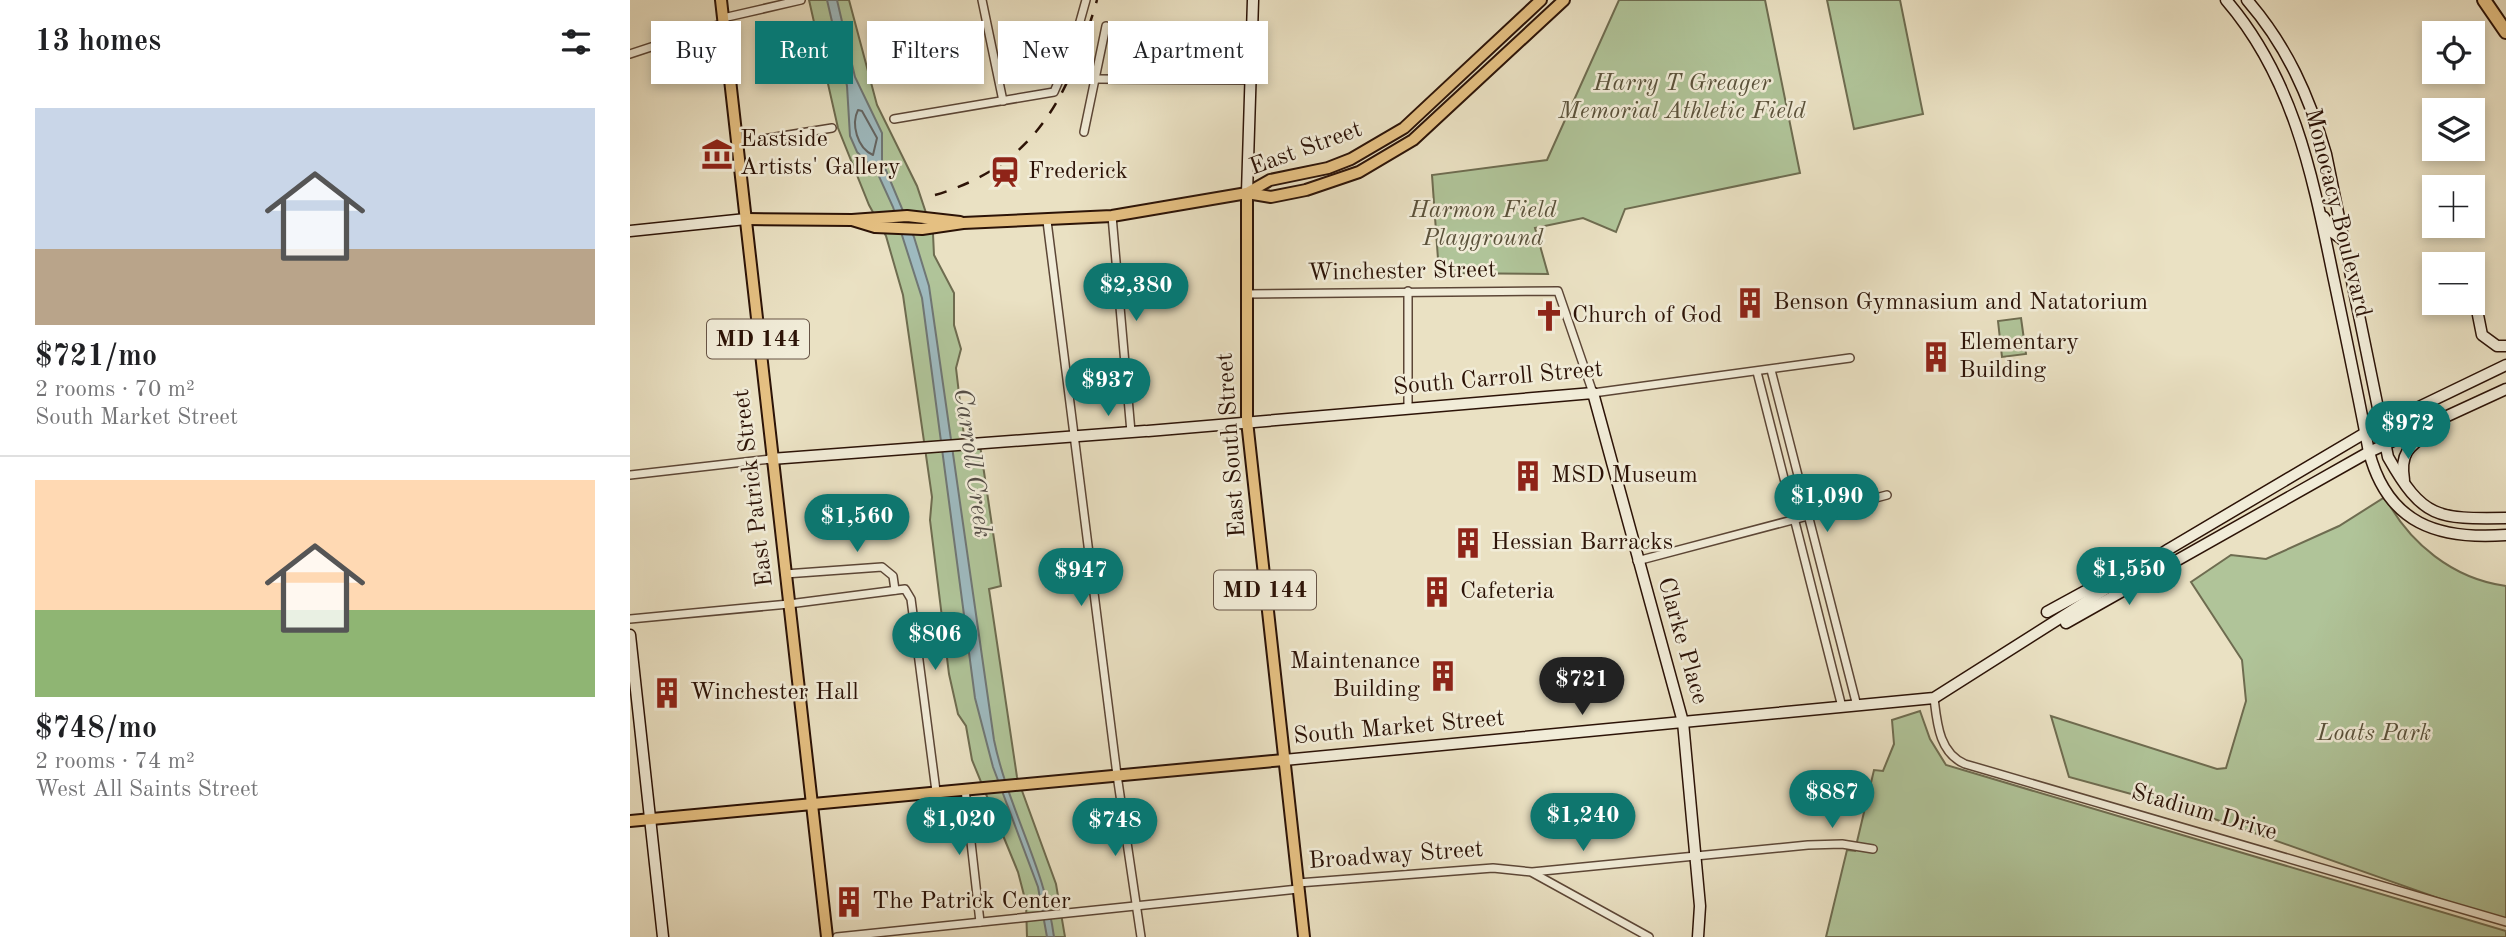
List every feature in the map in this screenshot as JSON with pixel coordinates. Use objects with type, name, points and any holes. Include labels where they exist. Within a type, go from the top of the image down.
[{"type":"highway","points":[[2484,0],[2506,32]]},
{"type":"main road","name":"East Patrick Street","points":[[721,0],[812,804]]},
{"type":"main road","name":"East South Street","points":[[1252,21],[1253,0]]},
{"type":"main road","name":"East Street","points":[[1247,193],[1270,180],[1328,168],[1378,146],[1412,121],[1541,0]]},
{"type":"main road","name":"East Street","points":[[1247,193],[1272,197],[1306,190],[1359,172],[1387,157],[1440,117],[1564,0]]},
{"type":"main road","name":"Monocacy Boulevard","points":[[2226,0],[2245,22],[2269,58],[2295,118],[2319,207],[2373,468],[2393,500],[2425,526],[2463,537],[2506,535]]},
{"type":"main road","name":"Monocacy Boulevard","points":[[2247,0],[2285,51],[2306,93],[2326,154],[2380,426],[2385,445],[2405,487]]},
{"type":"main road","name":"East South Street","points":[[1251,84],[1247,193],[1247,421],[1284,760]]},
{"type":"main road","points":[[896,222],[911,228],[1112,216],[1247,193]]},
{"type":"main road","points":[[2319,207],[2332,232],[2343,240]]},
{"type":"main road","points":[[630,231],[747,219],[852,220],[875,227],[907,216],[945,218],[963,223]]},
{"type":"main road","points":[[2478,315],[2482,335],[2497,346],[2506,346]]},
{"type":"main road","name":"South Market Street","points":[[630,821],[1934,698],[2169,549],[2365,433],[2506,365]]},
{"type":"main road","name":"South Market Street","points":[[2018,647],[2115,597],[2369,452],[2506,389]]},
{"type":"main road","name":"South Carroll Street","points":[[771,459],[1147,431],[1592,393]]},
{"type":"main road","name":"Clarke Place","points":[[1592,393],[1684,722],[1700,906],[1698,937]]},
{"type":"main road","points":[[2449,417],[2411,443],[2404,453],[2402,461],[2405,487],[2420,504],[2435,513],[2465,519],[2506,518]]},
{"type":"main road","points":[[2047,612],[2132,564],[2169,549]]},
{"type":"main road","points":[[630,635],[663,937]]},
{"type":"main road","name":"MD 144","points":[[1284,760],[1304,937]]},
{"type":"main road","name":"MD 144","points":[[812,804],[827,937]]},
{"type":"street","points":[[630,54],[723,20],[801,0]]},
{"type":"street","points":[[982,0],[1003,102]]},
{"type":"street","points":[[894,119],[1054,92],[1072,50],[1086,0]]},
{"type":"street","points":[[1084,132],[1106,26]]},
{"type":"street","points":[[1095,79],[1108,79]]},
{"type":"street","points":[[738,143],[832,128]]},
{"type":"street","points":[[1112,216],[1132,432]]},
{"type":"street","points":[[1047,221],[1117,775],[1141,937]]},
{"type":"street","name":"Winchester Street","points":[[1246,294],[1558,290]]},
{"type":"street","name":"Clarke Place","points":[[1558,290],[1592,393]]},
{"type":"street","points":[[1408,291],[1408,408]]},
{"type":"street","name":"South Carroll Street","points":[[1592,393],[1850,358]]},
{"type":"street","points":[[1771,370],[1857,706]]},
{"type":"street","points":[[1757,372],[1842,707]]},
{"type":"street","points":[[630,475],[771,459]]},
{"type":"street","points":[[1637,561],[1887,495]]},
{"type":"street","points":[[785,573],[883,567],[893,576],[895,590]]},
{"type":"street","points":[[630,619],[789,604],[905,589],[911,599],[936,791]]},
{"type":"street","name":"Stadium Drive","points":[[1934,698],[1935,715],[1943,743],[1950,755],[1965,764],[2506,922]]},
{"type":"street","points":[[965,789],[980,922]]},
{"type":"street","name":"Broadway Street","points":[[836,937],[1493,867],[1532,872],[1808,845],[1842,844],[1873,849]]},
{"type":"street","points":[[1532,872],[1649,937]]},
{"type":"green space","points":[[809,0],[849,0],[867,68],[867,84],[871,84],[877,105],[917,186],[933,234],[934,255],[954,293],[954,325],[961,349],[956,368],[965,445],[980,445],[1001,586],[989,589],[1017,777],[1056,884],[1065,937],[1027,937],[1026,903],[1018,872],[972,760],[966,726],[958,714],[949,674],[930,520],[932,497],[903,295],[886,236],[869,205],[838,128],[828,84],[853,84],[853,21],[814,21]]},
{"type":"green space","name":"Harry T Greager Memorial Athletic Field","points":[[1619,0],[1765,0],[1800,173],[1625,209],[1616,232],[1583,218],[1535,228],[1548,274],[1439,273],[1432,175],[1547,160]]},
{"type":"green space","points":[[1827,0],[1900,0],[1923,114],[1854,129]]},
{"type":"green space","points":[[2021,318],[2026,354],[2002,357],[1998,321]]},
{"type":"green space","name":"Loats Park","points":[[2385,497],[2407,529],[2435,556],[2468,576],[2506,586],[2506,922],[2186,809],[2069,777],[2051,716],[2217,769],[2226,768],[2246,701],[2242,660],[2191,582],[2231,555],[2266,559],[2339,526]]},
{"type":"green space","points":[[1920,711],[1930,739],[1946,765],[2506,931],[2506,937],[1826,937],[1847,850],[1855,851],[1874,770],[1883,771],[1894,744],[1892,720]]},
{"type":"water","points":[[827,0],[837,0],[842,21],[832,21]]},
{"type":"water","points":[[853,68],[882,133],[882,161],[914,237],[929,286],[994,740],[1008,790],[1043,887],[1054,937],[1047,937],[1038,887],[993,767],[975,698],[922,298],[893,207],[877,172],[857,152],[850,136],[847,86],[853,84]]},
{"type":"railway","points":[[935,195],[970,182],[999,165],[1024,145],[1044,122],[1074,66],[1097,0]]},
{"type":"place","name":"Eastside Artists' Gallery","points":[[717,154]]},
{"type":"place","name":"Frederick","points":[[1005,172]]},
{"type":"place","name":"Benson Gymnasium and Natatorium","points":[[1750,303]]},
{"type":"place","name":"Church of God","points":[[1549,316]]},
{"type":"place","name":"Elementary Building","points":[[1936,357]]},
{"type":"place","name":"MSD Museum","points":[[1528,476]]},
{"type":"place","name":"Hessian Barracks","points":[[1468,543]]},
{"type":"place","name":"Cafeteria","points":[[1437,592]]},
{"type":"place","name":"Maintenance Building","points":[[1443,676]]},
{"type":"place","name":"Winchester Hall","points":[[667,693]]},
{"type":"place","name":"The Patrick Center","points":[[849,902]]},
{"type":"park label","name":"Harmon Field Playground","points":[[1483,225]]},
{"type":"water label","name":"Carroll Creek","points":[[972,463]]}]
